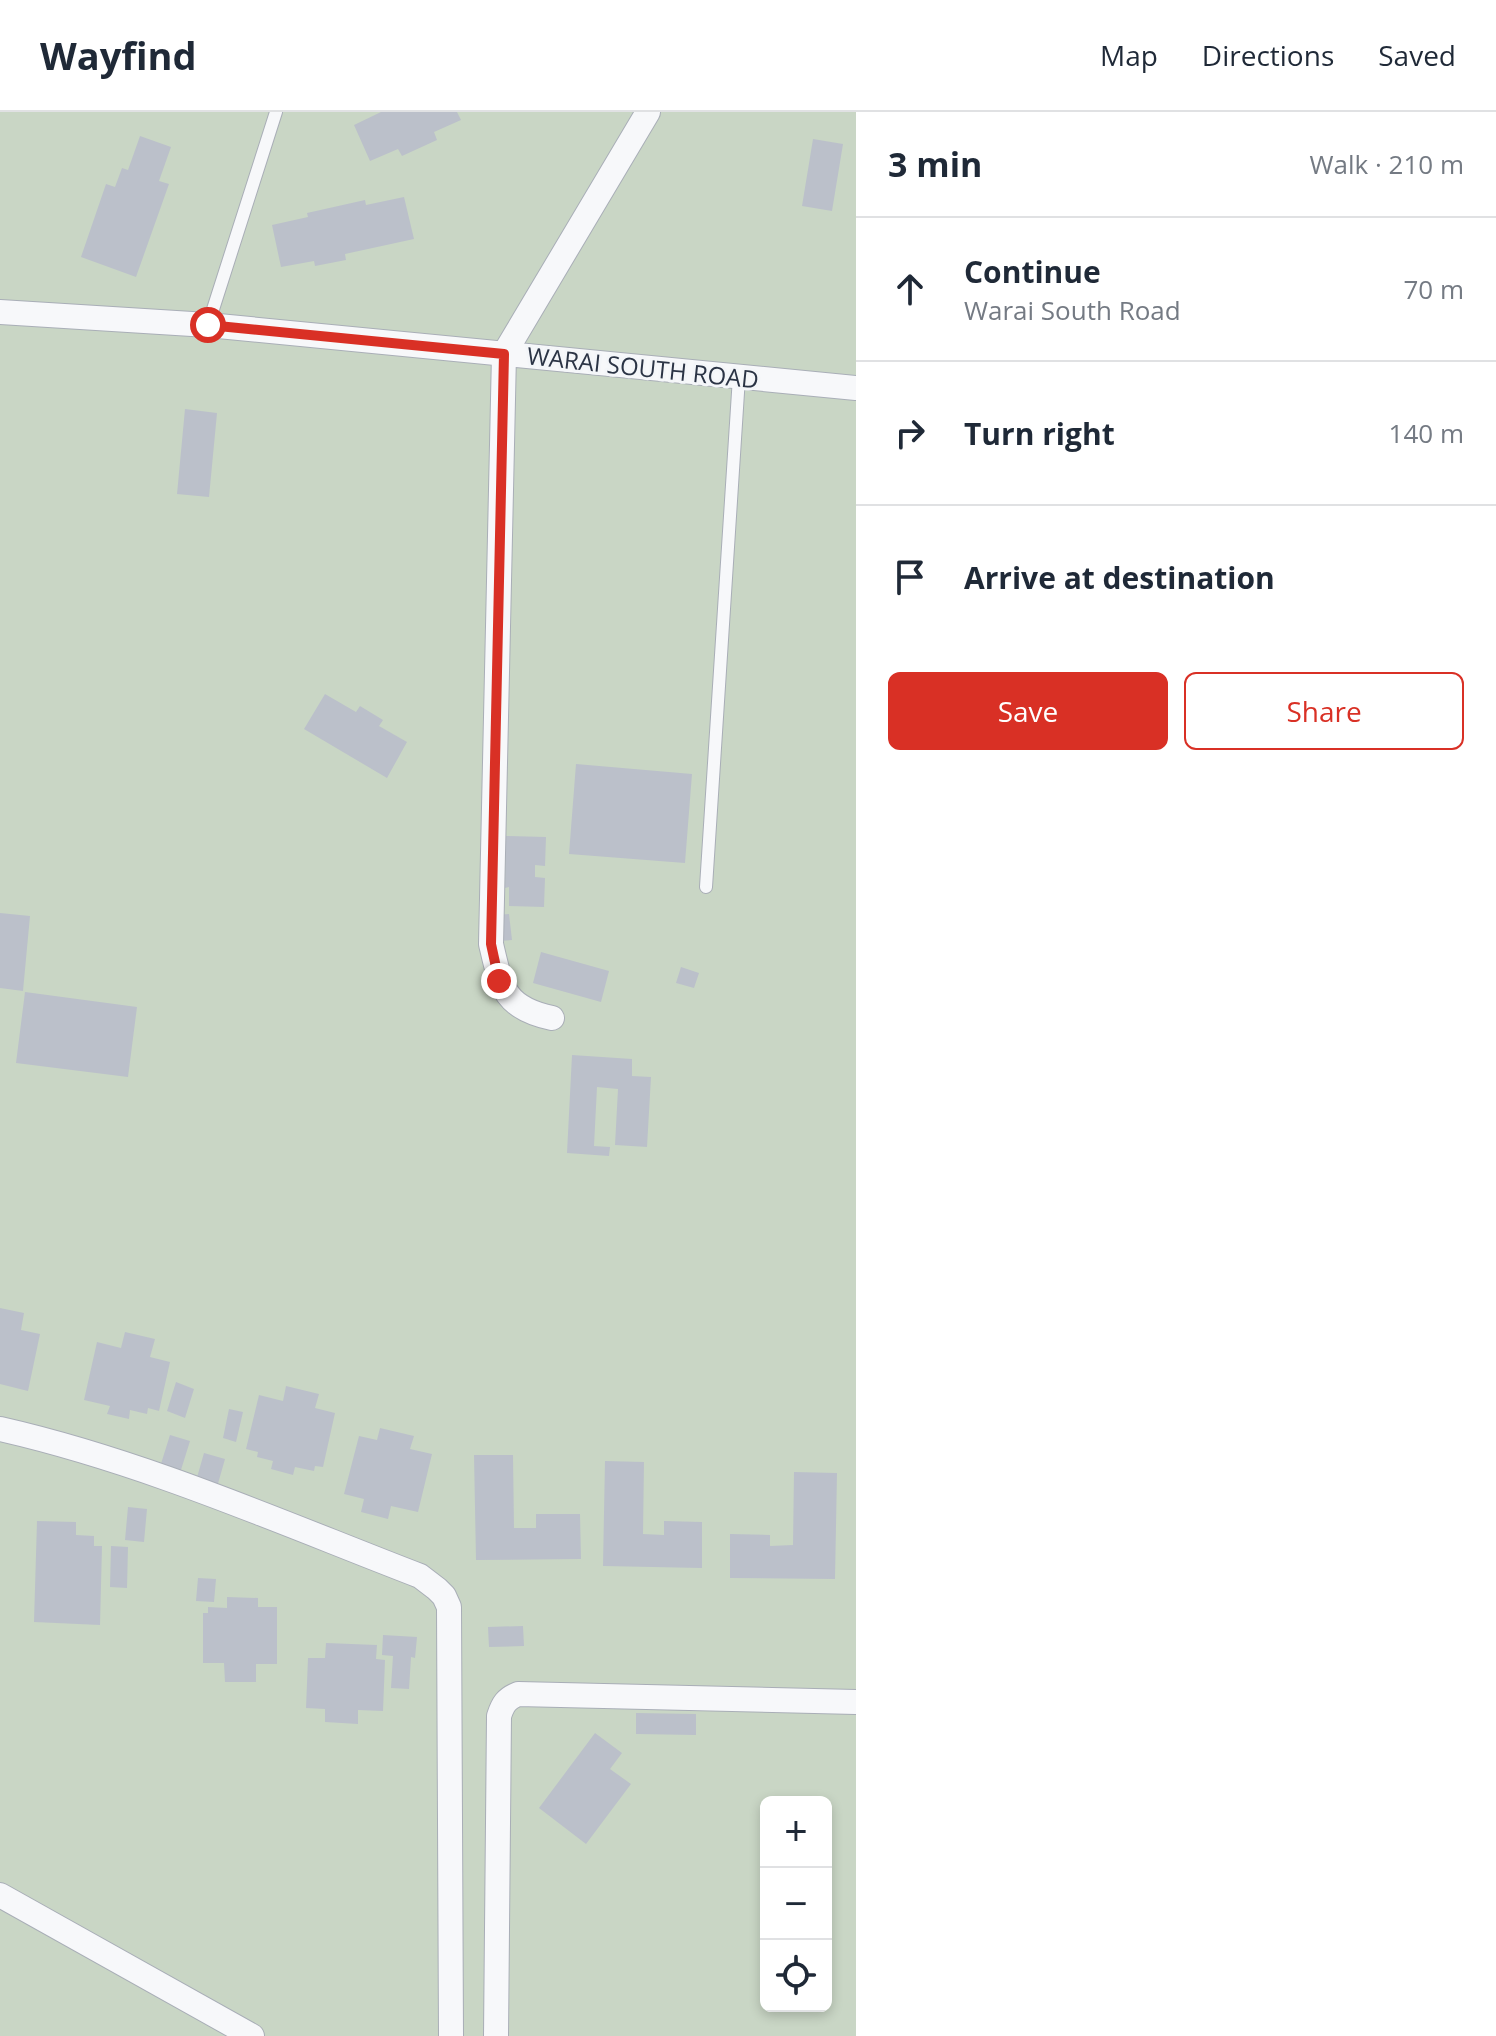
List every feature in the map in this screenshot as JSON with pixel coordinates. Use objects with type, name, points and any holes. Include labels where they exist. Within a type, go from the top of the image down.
[{"type":"street","points":[[552,1018],[532,1014],[512,1000],[499,981],[491,944],[504,354],[648,112]]},
{"type":"street","name":"WARAI SOUTH ROAD","points":[[0,312],[208,325],[856,388]]},
{"type":"street","points":[[0,1429],[148,1471],[420,1576],[444,1596],[449,1607],[451,2036]]},
{"type":"street","points":[[496,2036],[499,1716],[504,1703],[518,1694],[856,1702]]},
{"type":"street","points":[[0,1895],[252,2036]]},
{"type":"lane","points":[[208,325],[276,112]]},
{"type":"lane","points":[[706,887],[739,377]]},
{"type":"green space","points":[[0,112],[856,112],[856,2036],[0,2036]]},
{"type":"building","points":[[381,112],[457,112],[461,120],[434,132],[437,140],[402,156],[398,149],[370,161],[354,125]]},
{"type":"building","points":[[140,136],[171,147],[159,181],[169,184],[136,277],[81,257],[106,184],[115,187],[122,168],[128,170]]},
{"type":"building","points":[[813,139],[843,144],[832,211],[802,206]]},
{"type":"building","points":[[404,197],[414,239],[345,254],[346,260],[315,266],[314,261],[281,267],[272,225],[308,217],[307,213],[365,200],[366,205]]},
{"type":"building","points":[[185,409],[217,413],[209,497],[177,494]]},
{"type":"building","points":[[325,694],[356,712],[360,706],[383,720],[379,726],[407,742],[387,778],[304,729]]},
{"type":"building","points":[[576,764],[692,774],[685,863],[569,854]]},
{"type":"building","points":[[506,836],[546,837],[545,866],[535,865],[535,877],[545,878],[544,907],[509,906],[509,887],[505,888]]},
{"type":"building","points":[[0,913],[30,916],[23,991],[0,988]]},
{"type":"building","points":[[509,914],[512,940],[499,941],[497,915]]},
{"type":"building","points":[[541,952],[609,971],[601,1002],[533,983]]},
{"type":"building","points":[[681,967],[699,973],[694,988],[676,983]]},
{"type":"building","points":[[25,992],[137,1007],[128,1077],[16,1063]]},
{"type":"building","points":[[572,1055],[632,1059],[632,1076],[651,1077],[647,1147],[615,1145],[618,1089],[597,1087],[594,1146],[610,1147],[609,1156],[567,1153]]},
{"type":"building","points":[[0,1308],[24,1313],[21,1330],[40,1334],[28,1391],[0,1384]]},
{"type":"building","points":[[125,1332],[155,1339],[150,1357],[170,1362],[159,1411],[148,1408],[147,1414],[130,1410],[129,1419],[107,1414],[110,1406],[84,1400],[97,1342],[121,1348]]},
{"type":"building","points":[[176,1382],[194,1389],[185,1418],[167,1411]]},
{"type":"building","points":[[286,1386],[319,1394],[315,1408],[335,1413],[323,1467],[315,1466],[314,1471],[295,1467],[293,1475],[271,1469],[273,1461],[257,1457],[258,1452],[246,1449],[259,1395],[283,1401]]},
{"type":"building","points":[[229,1409],[243,1412],[236,1442],[223,1438]]},
{"type":"building","points":[[380,1428],[414,1436],[410,1449],[432,1454],[418,1512],[391,1506],[388,1519],[361,1512],[364,1499],[344,1494],[359,1436],[377,1440]]},
{"type":"building","points":[[170,1435],[190,1441],[180,1473],[160,1467]]},
{"type":"building","points":[[204,1453],[225,1459],[217,1487],[196,1481]]},
{"type":"building","points":[[474,1455],[513,1455],[514,1528],[536,1528],[536,1514],[580,1514],[581,1559],[476,1560]]},
{"type":"building","points":[[605,1461],[644,1462],[643,1534],[664,1535],[664,1521],[702,1522],[702,1568],[603,1566]]},
{"type":"building","points":[[794,1472],[837,1473],[835,1579],[730,1578],[730,1534],[770,1535],[770,1546],[793,1545]]},
{"type":"building","points":[[128,1507],[147,1509],[144,1542],[125,1540]]},
{"type":"building","points":[[37,1521],[76,1522],[76,1535],[94,1536],[94,1546],[102,1546],[100,1625],[34,1622]]},
{"type":"building","points":[[111,1546],[128,1547],[127,1588],[110,1587]]},
{"type":"building","points":[[198,1578],[216,1579],[214,1602],[196,1601]]},
{"type":"building","points":[[227,1597],[258,1598],[258,1607],[277,1607],[277,1664],[256,1664],[256,1682],[225,1682],[224,1663],[203,1663],[203,1613],[208,1613],[208,1607],[227,1608]]},
{"type":"building","points":[[523,1626],[524,1646],[489,1647],[488,1627]]},
{"type":"building","points":[[383,1635],[417,1637],[415,1658],[411,1657],[409,1689],[391,1688],[393,1656],[382,1655]]},
{"type":"building","points":[[326,1643],[377,1645],[376,1659],[385,1660],[383,1711],[358,1710],[358,1724],[325,1722],[325,1709],[306,1708],[308,1658],[325,1658]]},
{"type":"building","points":[[636,1713],[696,1714],[696,1735],[636,1734]]},
{"type":"building","points":[[595,1733],[622,1753],[610,1769],[631,1784],[586,1844],[539,1808]]},
{"type":"route","points":[[208,325],[504,354],[491,944],[499,981]]}]
